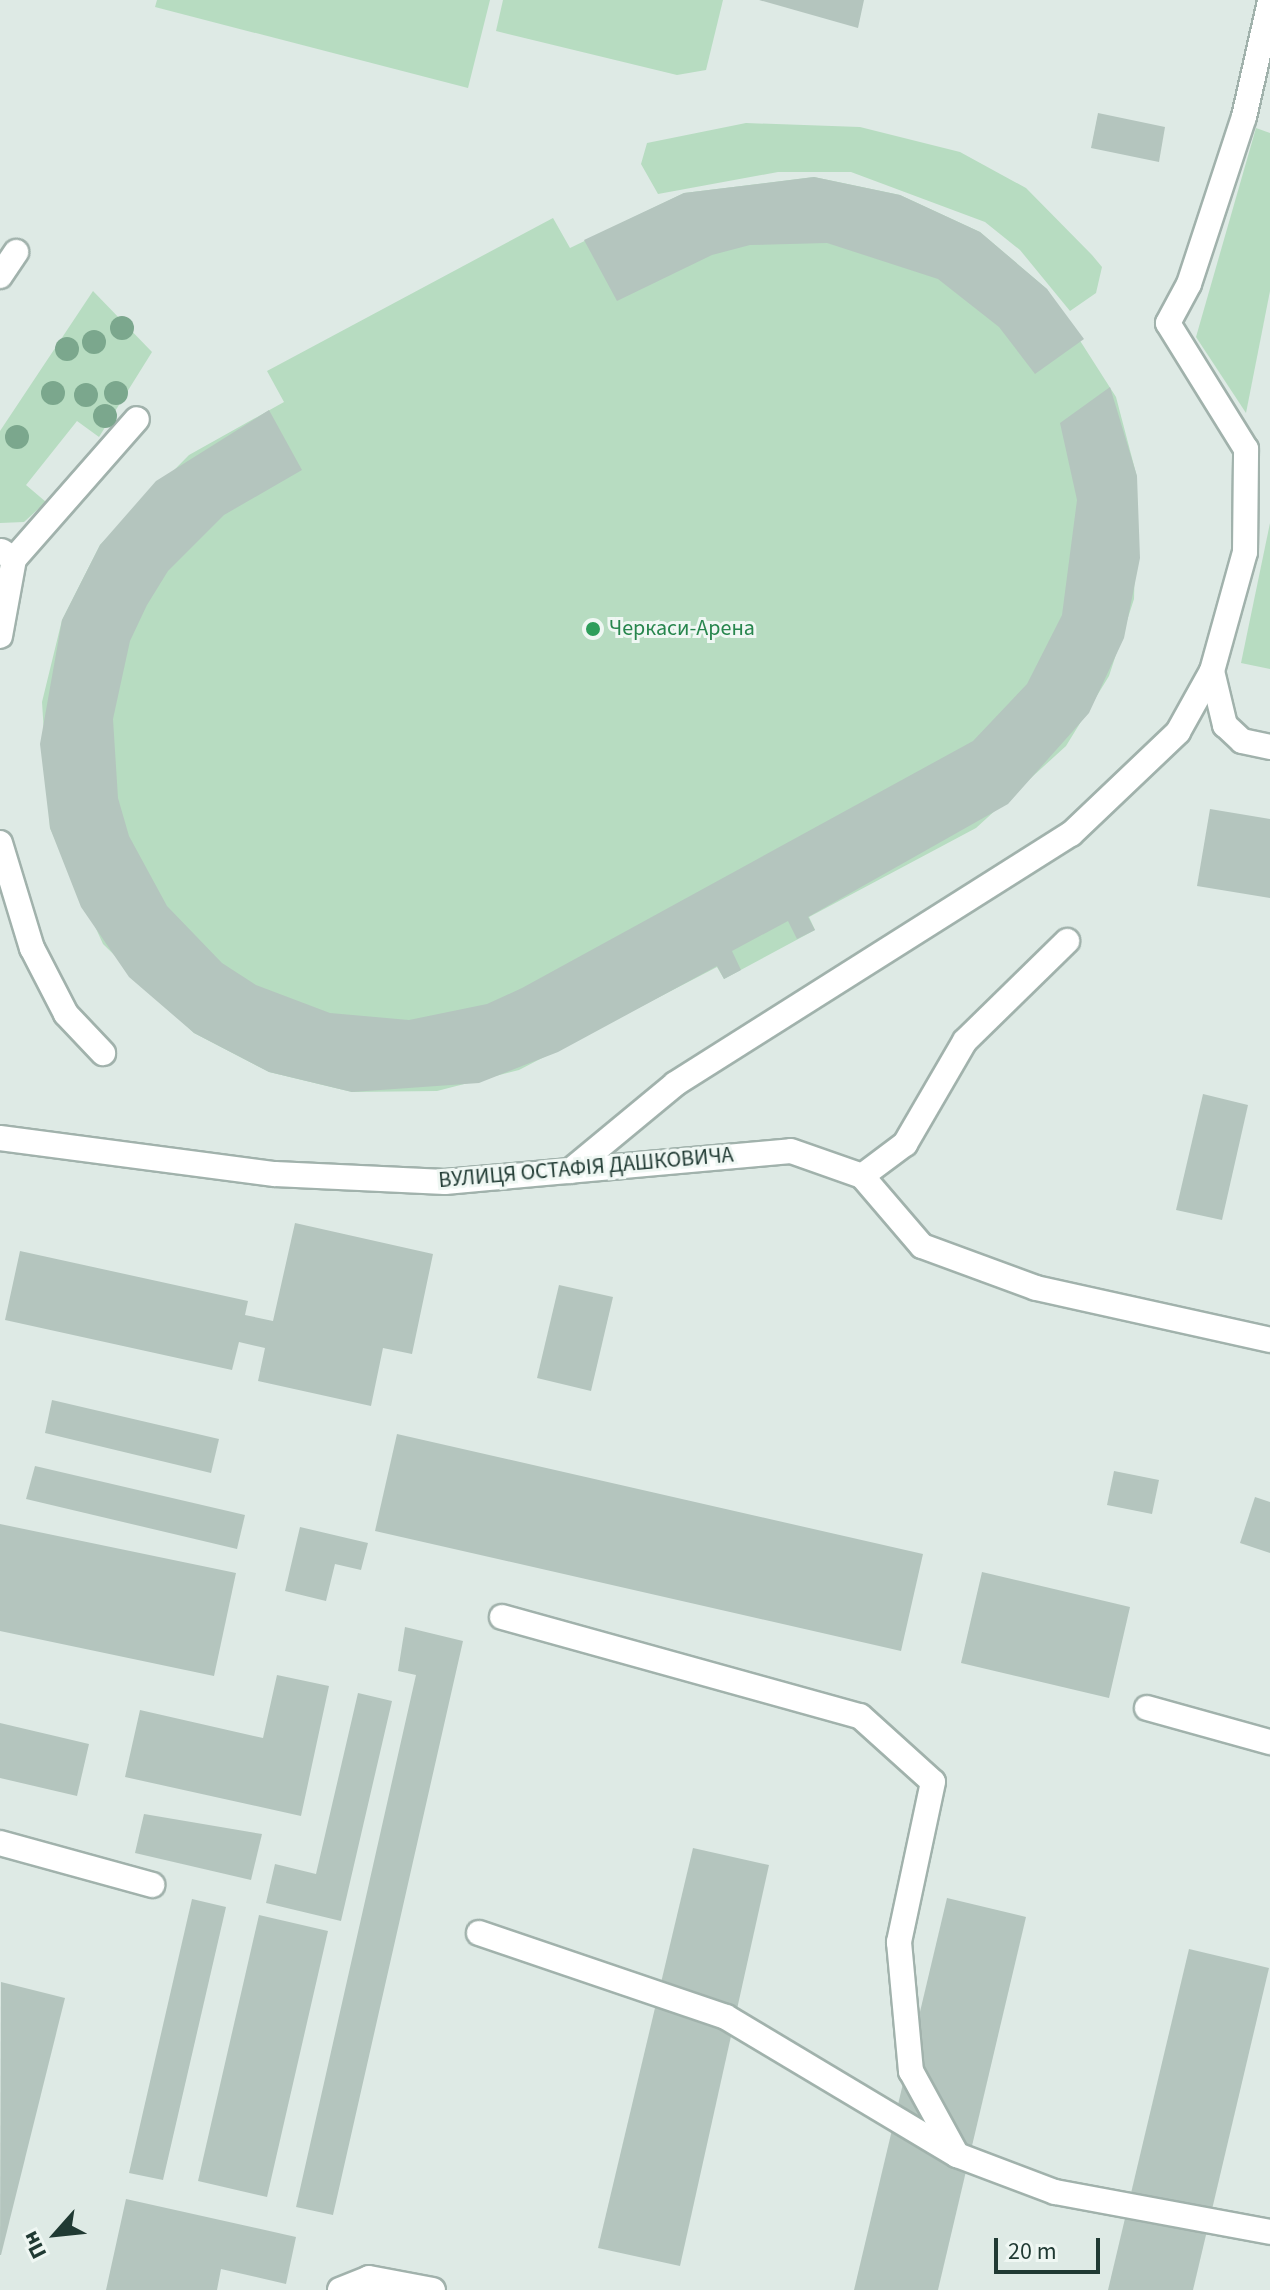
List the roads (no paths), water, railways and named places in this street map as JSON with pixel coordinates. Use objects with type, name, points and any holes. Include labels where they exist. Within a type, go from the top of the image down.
[{"type":"street","points":[[570,1171],[675,1084],[1071,834],[1178,732],[1212,671],[1245,552],[1246,449],[1168,323],[1189,284],[1244,117],[1270,2]]},
{"type":"street","points":[[0,276],[16,252]]},
{"type":"street","points":[[0,636],[7,554],[137,419]]},
{"type":"street","points":[[1212,671],[1225,725],[1242,741],[1270,747]]},
{"type":"street","points":[[0,843],[32,948],[66,1014],[103,1053]]},
{"type":"street","points":[[1067,941],[965,1041],[905,1144],[862,1176],[922,1246],[1036,1288],[1270,1340]]},
{"type":"street","name":"ВУЛИЦЯ ОСТАФІЯ ДАШКОВИЧА","points":[[0,1138],[275,1174],[445,1182],[791,1151],[862,1176]]},
{"type":"street","points":[[502,1617],[860,1716],[933,1782],[899,1942],[911,2071],[957,2155]]},
{"type":"street","points":[[1147,1708],[1270,1742]]},
{"type":"street","points":[[0,1843],[152,1885]]},
{"type":"street","points":[[479,1933],[726,2017],[957,2155],[1055,2192],[1270,2232]]},
{"type":"street","points":[[340,2290],[369,2278],[433,2290]]},
{"type":"place","name":"Черкаси-Арена","points":[[593,629]]}]
